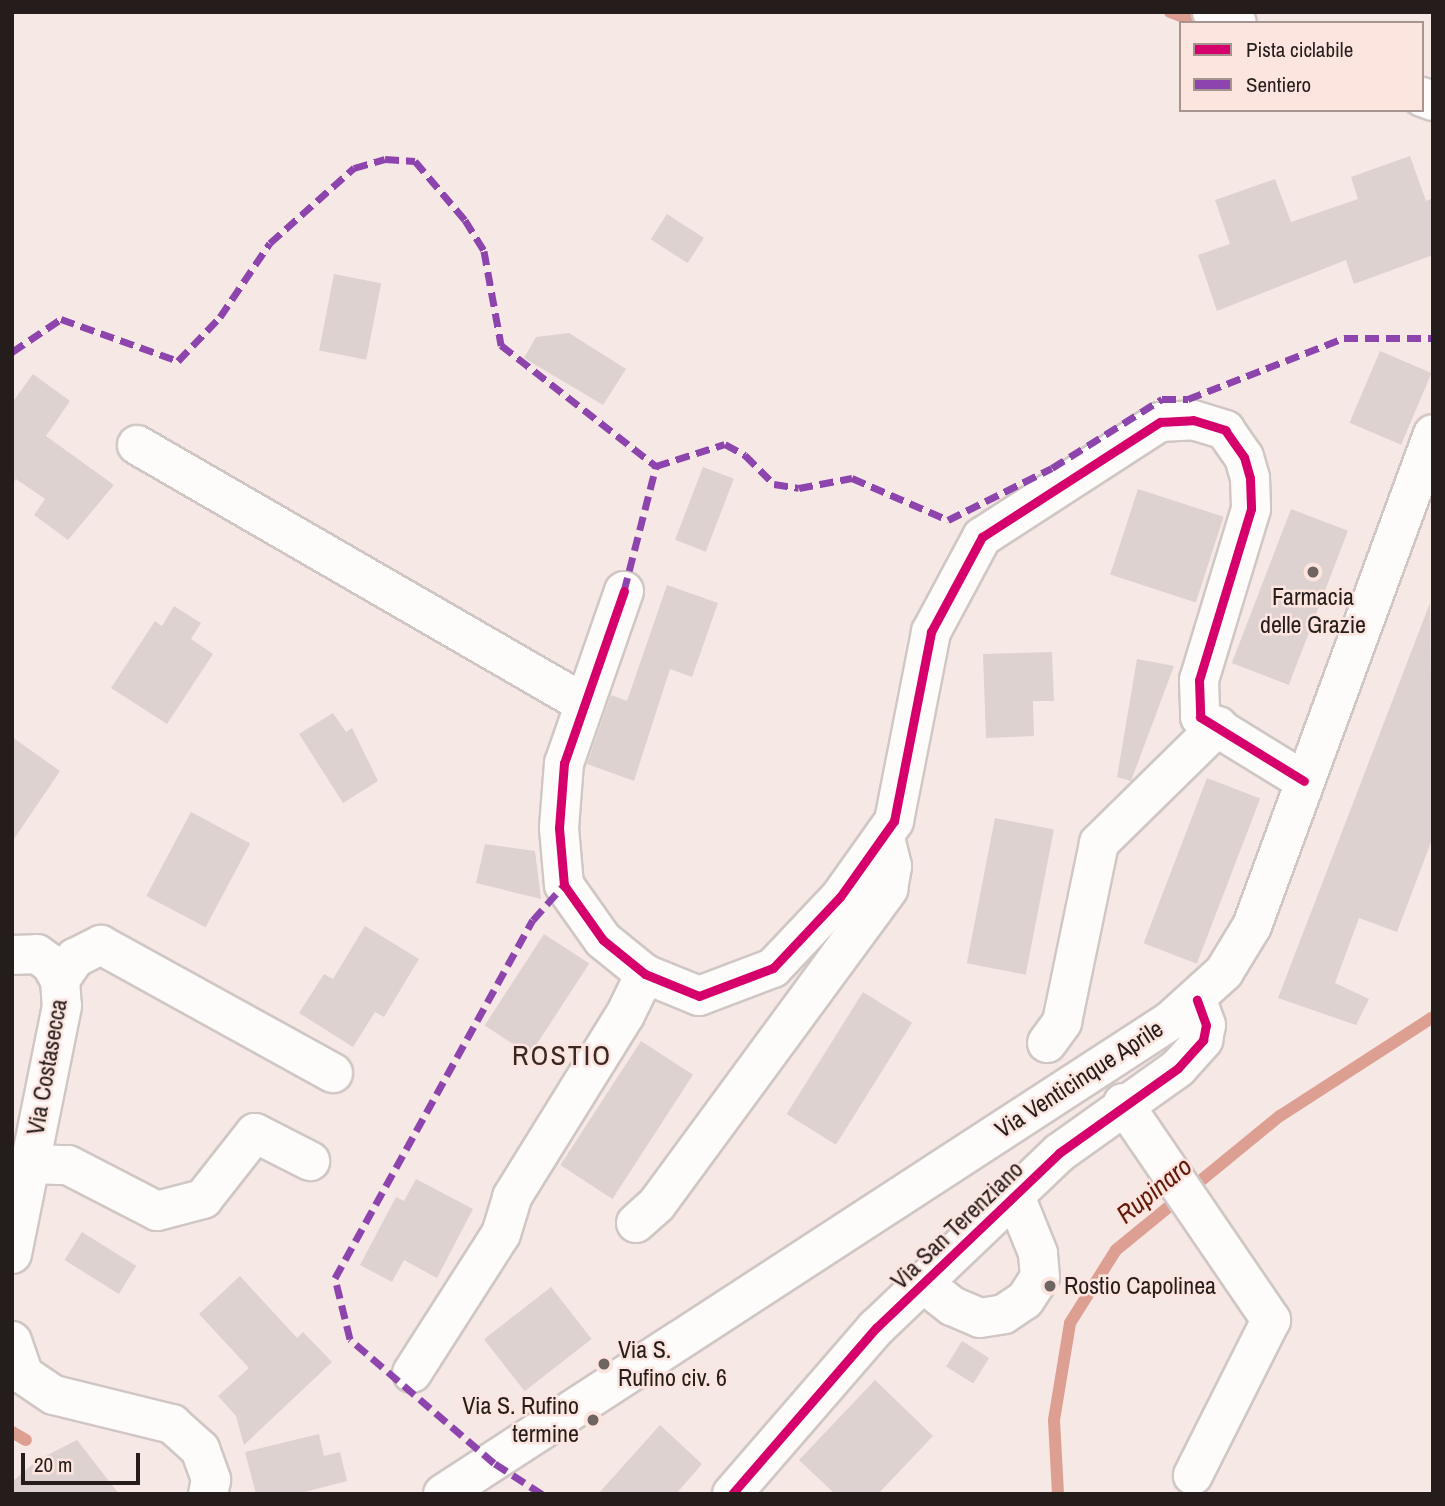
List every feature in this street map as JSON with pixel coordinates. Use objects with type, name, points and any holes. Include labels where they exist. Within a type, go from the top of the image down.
[{"type":"street","points":[[1212,12],[1232,21]]},
{"type":"street","points":[[624,591],[565,763],[559,828],[564,885],[603,940],[645,974],[699,996],[773,968],[840,897],[894,821],[931,632],[982,537],[1160,422],[1193,420],[1224,430],[1244,457],[1250,478],[1251,509],[1199,680],[1200,717],[1304,781]]},
{"type":"street","name":"Via Venticinque Aprile","points":[[443,1494],[1197,1000],[1224,972],[1252,926],[1433,433]]},
{"type":"street","points":[[137,445],[585,704]]},
{"type":"street","points":[[1047,1044],[1062,1023],[1099,844],[1218,726]]},
{"type":"street","points":[[636,1223],[657,1204],[888,889],[892,866],[884,835]]},
{"type":"street","points":[[60,980],[75,958],[101,945],[333,1073]]},
{"type":"street","name":"Via Costasecca","points":[[12,955],[37,954],[60,980],[62,1006],[12,1254]]},
{"type":"street","points":[[412,1374],[501,1234],[512,1197],[625,1015],[645,974]]},
{"type":"street","name":"Via San Terenziano","points":[[732,1494],[876,1328],[1015,1196],[1123,1103],[1178,1068],[1203,1040],[1206,1026],[1197,1000]]},
{"type":"street","points":[[1123,1103],[1170,1165],[1271,1320],[1193,1475]]},
{"type":"street","points":[[30,1164],[68,1165],[158,1211],[203,1199],[255,1133],[310,1161]]},
{"type":"street","points":[[924,1284],[952,1306],[980,1318],[1004,1314],[1025,1300],[1041,1277],[1015,1196]]},
{"type":"street","points":[[12,1341],[24,1375],[54,1395],[172,1424],[200,1449],[211,1479],[208,1494]]},
{"type":"building","points":[[1410,156],[1426,201],[1433,198],[1433,255],[1354,284],[1346,260],[1217,311],[1198,255],[1230,244],[1215,200],[1275,179],[1291,222],[1358,199],[1351,177]]},
{"type":"building","points":[[667,214],[704,238],[688,263],[651,239]]},
{"type":"building","points":[[334,274],[381,283],[366,360],[319,351]]},
{"type":"building","points":[[569,333],[626,369],[603,405],[524,358],[536,337]]},
{"type":"building","points":[[1380,351],[1432,373],[1401,445],[1350,423]]},
{"type":"building","points":[[33,374],[70,401],[46,436],[114,485],[68,540],[34,515],[45,499],[16,479],[12,484],[12,403]]},
{"type":"building","points":[[703,467],[734,479],[706,552],[675,540]]},
{"type":"building","points":[[1138,489],[1224,517],[1196,602],[1110,575]]},
{"type":"building","points":[[1291,509],[1348,531],[1289,685],[1232,663]]},
{"type":"building","points":[[667,585],[718,603],[692,677],[670,669],[634,781],[587,764],[611,695],[627,701]]},
{"type":"building","points":[[1430,603],[1433,837],[1397,932],[1359,918],[1335,983],[1369,999],[1356,1025],[1278,998]]},
{"type":"building","points":[[174,606],[201,623],[191,639],[213,654],[167,724],[111,688],[155,621],[162,626]]},
{"type":"building","points":[[1052,652],[1054,701],[1033,701],[1034,736],[986,738],[983,654]]},
{"type":"building","points":[[1137,659],[1174,666],[1131,781],[1117,777]]},
{"type":"building","points":[[333,713],[346,732],[352,728],[378,781],[343,803],[299,734]]},
{"type":"building","points":[[12,737],[60,771],[12,842]]},
{"type":"building","points":[[1207,778],[1260,798],[1197,964],[1144,943]]},
{"type":"building","points":[[191,812],[250,843],[206,927],[146,896]]},
{"type":"building","points":[[995,818],[1054,829],[1026,975],[967,963]]},
{"type":"building","points":[[485,844],[535,851],[541,899],[476,883]]},
{"type":"building","points":[[365,926],[419,959],[384,1017],[375,1012],[353,1047],[299,1013],[324,974],[333,979]]},
{"type":"building","points":[[544,934],[589,963],[530,1055],[485,1025]]},
{"type":"building","points":[[863,992],[912,1023],[836,1145],[787,1114]]},
{"type":"building","points":[[641,1041],[693,1075],[612,1199],[560,1165]]},
{"type":"building","points":[[416,1179],[473,1209],[437,1278],[404,1260],[392,1282],[360,1265],[396,1197],[404,1201]]},
{"type":"building","points":[[82,1232],[136,1266],[119,1294],[65,1260]]},
{"type":"building","points":[[240,1276],[297,1338],[303,1332],[332,1362],[244,1445],[236,1416],[218,1396],[249,1368],[199,1314]]},
{"type":"building","points":[[551,1287],[592,1339],[525,1391],[484,1339]]},
{"type":"building","points":[[962,1341],[989,1358],[973,1383],[946,1366]]},
{"type":"building","points":[[875,1380],[933,1436],[878,1494],[835,1494],[799,1460]]},
{"type":"building","points":[[660,1425],[702,1464],[676,1494],[598,1494]]},
{"type":"building","points":[[319,1434],[324,1456],[340,1452],[347,1481],[297,1494],[256,1494],[245,1452]]},
{"type":"building","points":[[77,1440],[119,1494],[12,1494],[12,1482],[36,1461]]},
{"type":"waterway","points":[[1170,12],[1193,21]]},
{"type":"waterway","name":"Rupinaro","points":[[1058,1494],[1054,1420],[1070,1323],[1116,1250],[1280,1116],[1433,1017]]},
{"type":"waterway","points":[[12,1432],[26,1440]]},
{"type":"marked path","points":[[12,352],[61,319],[178,361],[220,317],[270,243],[354,168],[385,159],[415,161],[465,220],[484,251],[501,345],[656,466],[725,444],[745,455],[774,484],[799,488],[852,478],[948,520],[1052,468],[1162,399],[1188,399],[1344,338],[1433,338]]},
{"type":"marked path","points":[[624,591],[656,466]]},
{"type":"marked path","points":[[542,1494],[494,1463],[350,1339],[335,1278],[533,920],[564,885]]},
{"type":"cycle path","points":[[624,591],[564,763],[559,828],[564,885],[603,940],[645,974],[699,996],[773,968],[840,897],[894,821],[931,632],[982,537],[1160,422],[1193,420],[1225,430],[1244,457],[1250,478],[1251,509],[1199,680],[1200,717],[1304,781]]},
{"type":"cycle path","points":[[732,1494],[876,1328],[1059,1153],[1178,1068],[1203,1040],[1206,1025],[1197,1000]]},
{"type":"place","name":"Farmacia delle Grazie","points":[[1313,572]]},
{"type":"place","name":"Rostio Capolinea","points":[[1050,1286]]},
{"type":"place","name":"Via S. Rufino civ. 6","points":[[604,1364]]},
{"type":"place","name":"Via S. Rufino termine","points":[[593,1420]]},
{"type":"district","name":"ROSTIO","points":[[562,1055]]}]
